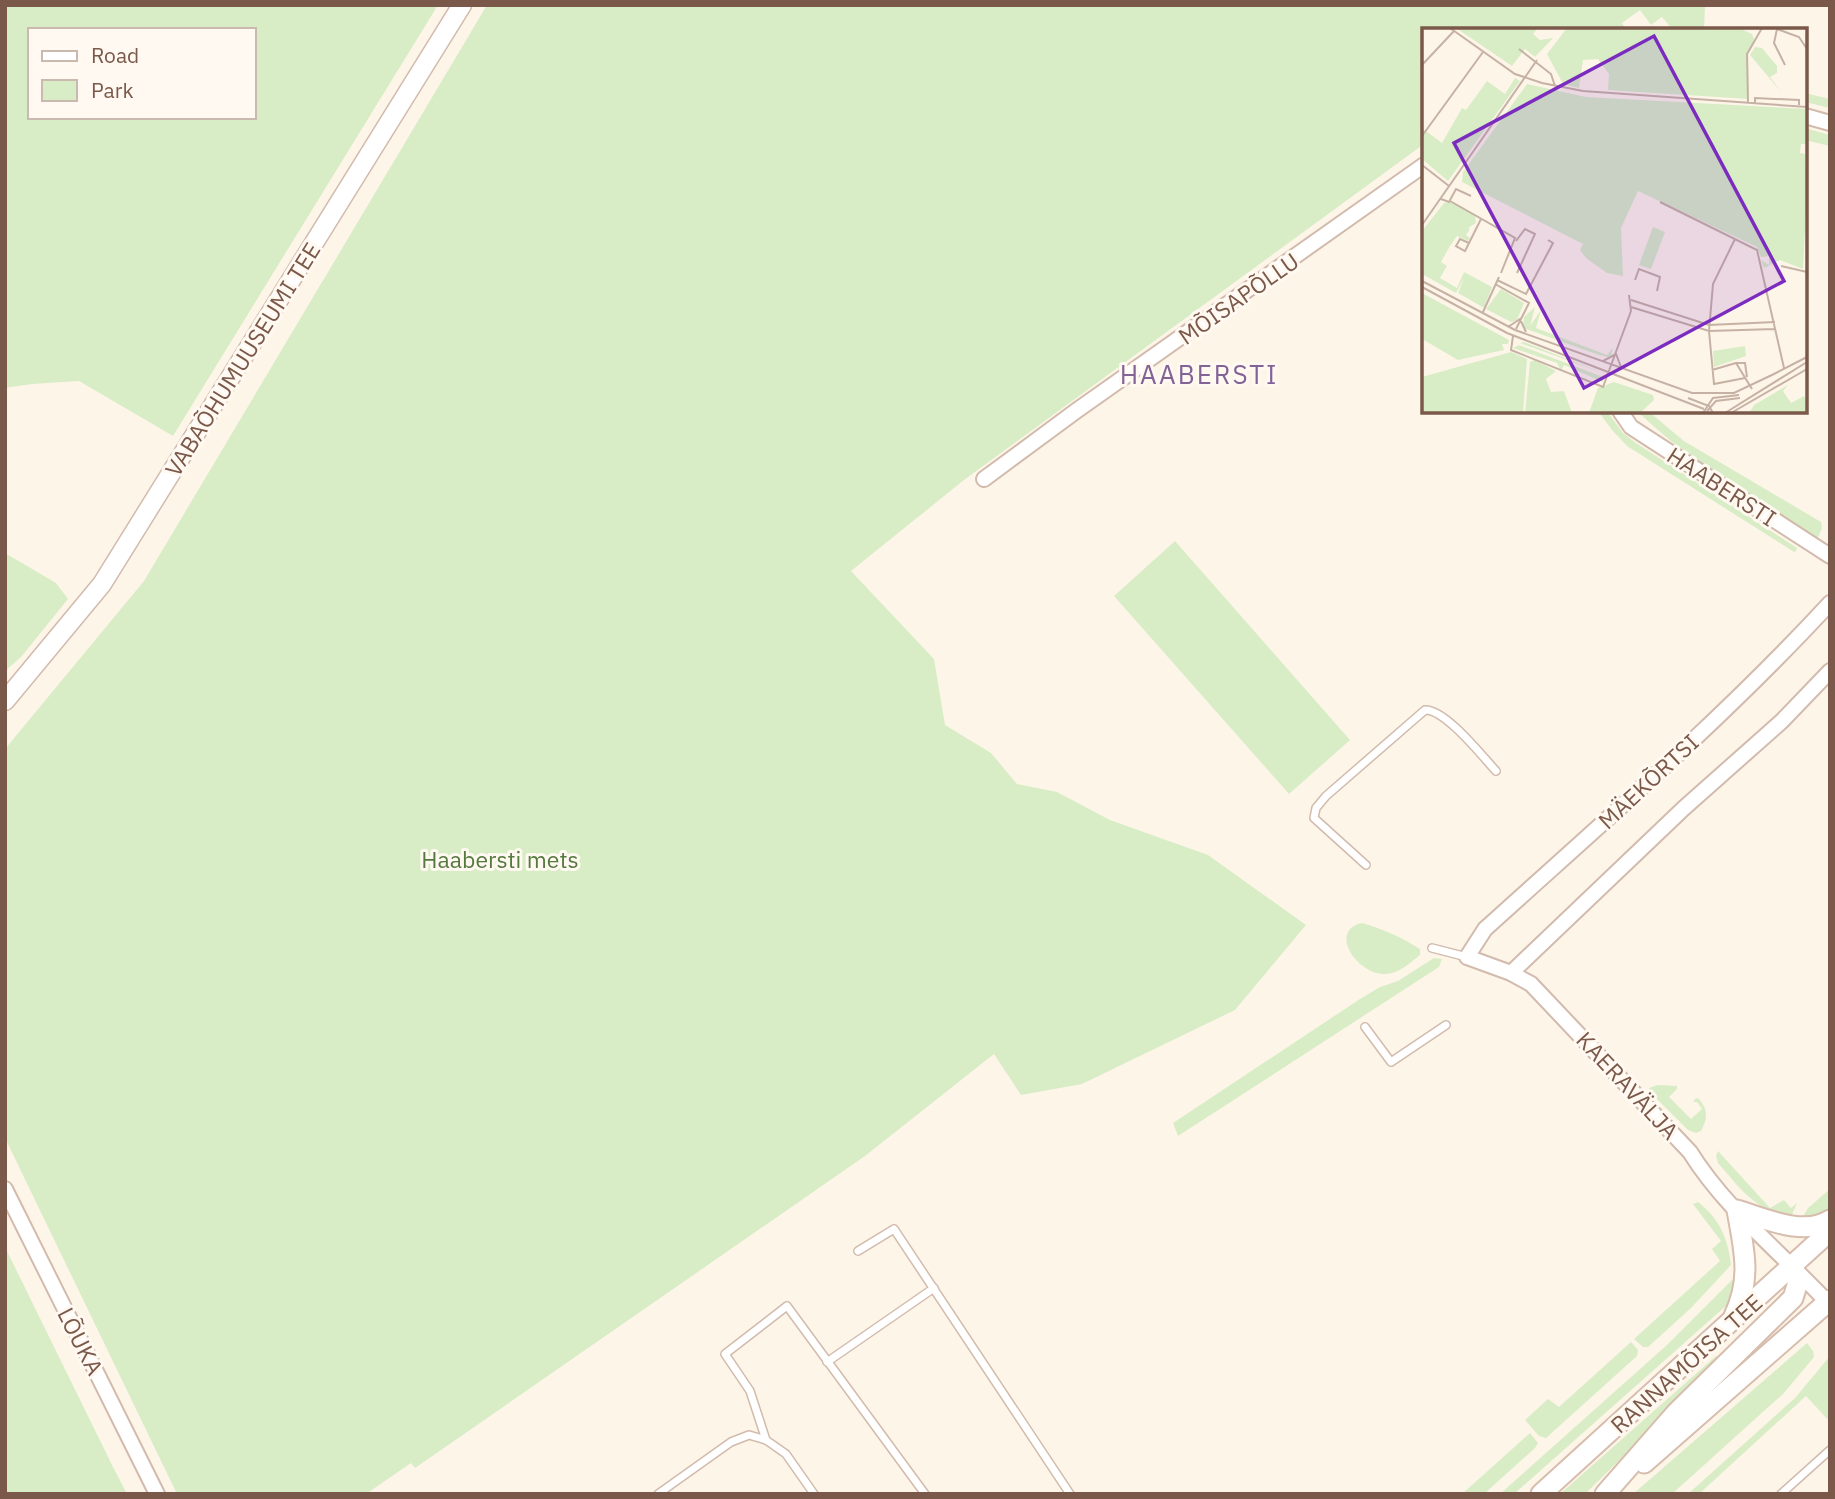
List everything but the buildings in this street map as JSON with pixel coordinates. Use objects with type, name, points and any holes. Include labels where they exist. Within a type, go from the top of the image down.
[{"type":"main road","points":[[1730,1323],[1745,1286],[1745,1252],[1737,1210],[1793,1226],[1818,1225],[1830,1220]]},
{"type":"main road","name":"RANNAMÕISA TEE","points":[[1541,1494],[1830,1231]]},
{"type":"main road","points":[[1607,1494],[1676,1413],[1793,1298],[1798,1282],[1793,1267]]},
{"type":"main road","name":"RANNAMÕISA TEE","points":[[1607,1494],[1829,1302]]},
{"type":"street","name":"VABAÕHUMUUSEUMI TEE","points":[[5,701],[102,584],[462,5]]},
{"type":"street","points":[[1807,117],[1830,123]]},
{"type":"street","name":"MÕISAPÕLLU","points":[[984,479],[1422,166]]},
{"type":"street","name":"HAABERSTI","points":[[1621,413],[1631,427],[1830,556]]},
{"type":"street","name":"MÄEKÕRTSI","points":[[1467,957],[1485,929],[1653,778],[1743,692],[1830,603]]},
{"type":"street","name":"MÄEKÕRTSI","points":[[1511,973],[1684,808],[1782,721],[1830,671]]},
{"type":"street","name":"KAERAVÄLJA","points":[[1467,957],[1511,973],[1531,985],[1690,1152],[1705,1175],[1737,1210],[1829,1302]]},
{"type":"street","name":"LÕUKA","points":[[5,1189],[157,1494]]},
{"type":"lane","points":[[1366,865],[1314,818],[1316,808],[1326,796],[1424,710],[1432,710],[1443,717],[1496,771]]},
{"type":"lane","name":"KAERAVÄLJA","points":[[1432,948],[1467,957]]},
{"type":"lane","points":[[1365,1027],[1391,1062],[1446,1025]]},
{"type":"lane","points":[[858,1251],[894,1228],[1070,1494]]},
{"type":"lane","points":[[827,1362],[934,1288]]},
{"type":"lane","points":[[766,1440],[750,1391],[725,1354],[787,1306],[925,1494]]},
{"type":"lane","points":[[658,1494],[732,1443],[749,1435],[766,1440],[786,1454],[814,1494]]},
{"type":"lane","points":[[1781,1494],[1830,1450]]},
{"type":"green space","points":[[5,5],[438,5],[173,436],[79,381],[5,388]]},
{"type":"green space","name":"Haabersti mets","points":[[487,5],[1705,5],[1704,28],[1671,28],[1662,17],[1651,25],[1640,10],[1622,23],[1625,28],[1422,28],[1422,145],[964,480],[851,571],[934,659],[945,725],[991,753],[1017,784],[1057,792],[1110,820],[1208,855],[1306,925],[1235,1010],[1082,1084],[1021,1095],[994,1054],[865,1156],[415,1468],[411,1463],[366,1494],[177,1494],[5,1138],[5,749],[144,581]]},
{"type":"green space","points":[[1807,93],[1830,99],[1830,108],[1807,102]]},
{"type":"green space","points":[[1807,129],[1830,135],[1830,146],[1807,140]]},
{"type":"green space","points":[[1599,413],[1608,413],[1623,433],[1636,443],[1797,548],[1796,551],[1627,446]]},
{"type":"green space","points":[[1639,413],[1650,413],[1684,441],[1821,522],[1818,538],[1701,464]]},
{"type":"green space","points":[[1175,541],[1350,740],[1289,794],[1114,596]]},
{"type":"green space","points":[[5,553],[56,583],[68,599],[21,657],[5,671]]},
{"type":"green space","points":[[1362,923],[1406,941],[1420,949],[1420,955],[1392,973],[1381,974],[1369,970],[1352,954],[1347,945],[1347,935],[1351,928]]},
{"type":"green space","points":[[1434,958],[1442,959],[1439,967],[1178,1136],[1173,1123],[1360,999],[1380,987],[1398,981]]},
{"type":"green space","points":[[1657,1085],[1677,1086],[1669,1097],[1691,1119],[1702,1109],[1697,1102],[1693,1102],[1696,1098],[1699,1099],[1706,1114],[1701,1131],[1696,1133],[1688,1130],[1649,1091],[1649,1088]]},
{"type":"green space","points":[[1718,1151],[1770,1208],[1784,1200],[1791,1208],[1797,1203],[1790,1219],[1766,1209],[1742,1190],[1718,1163]]},
{"type":"green space","points":[[1830,1189],[1830,1211],[1801,1220],[1808,1208]]},
{"type":"green space","points":[[1698,1202],[1712,1215],[1722,1230],[1731,1265],[1691,1308],[1648,1347],[1643,1347],[1634,1339],[1720,1261],[1712,1249],[1721,1241],[1693,1204]]},
{"type":"green space","points":[[5,1247],[113,1467],[127,1494],[5,1494]]},
{"type":"green space","points":[[1738,1274],[1733,1297],[1727,1305],[1514,1494],[1500,1494],[1668,1344]]},
{"type":"green space","points":[[1631,1342],[1638,1350],[1637,1356],[1546,1438],[1539,1436],[1525,1420],[1548,1399],[1559,1407]]},
{"type":"green space","points":[[1807,1343],[1814,1357],[1784,1393],[1672,1494],[1633,1494]]},
{"type":"green space","points":[[1716,1356],[1721,1360],[1585,1494],[1560,1494]]},
{"type":"green space","points":[[1830,1356],[1830,1422],[1806,1396],[1699,1494],[1688,1494],[1795,1398]]},
{"type":"green space","points":[[1530,1433],[1538,1443],[1535,1448],[1484,1494],[1462,1494]]},
{"type":"district","name":"HAABERSTI","points":[[1199,374]]}]
